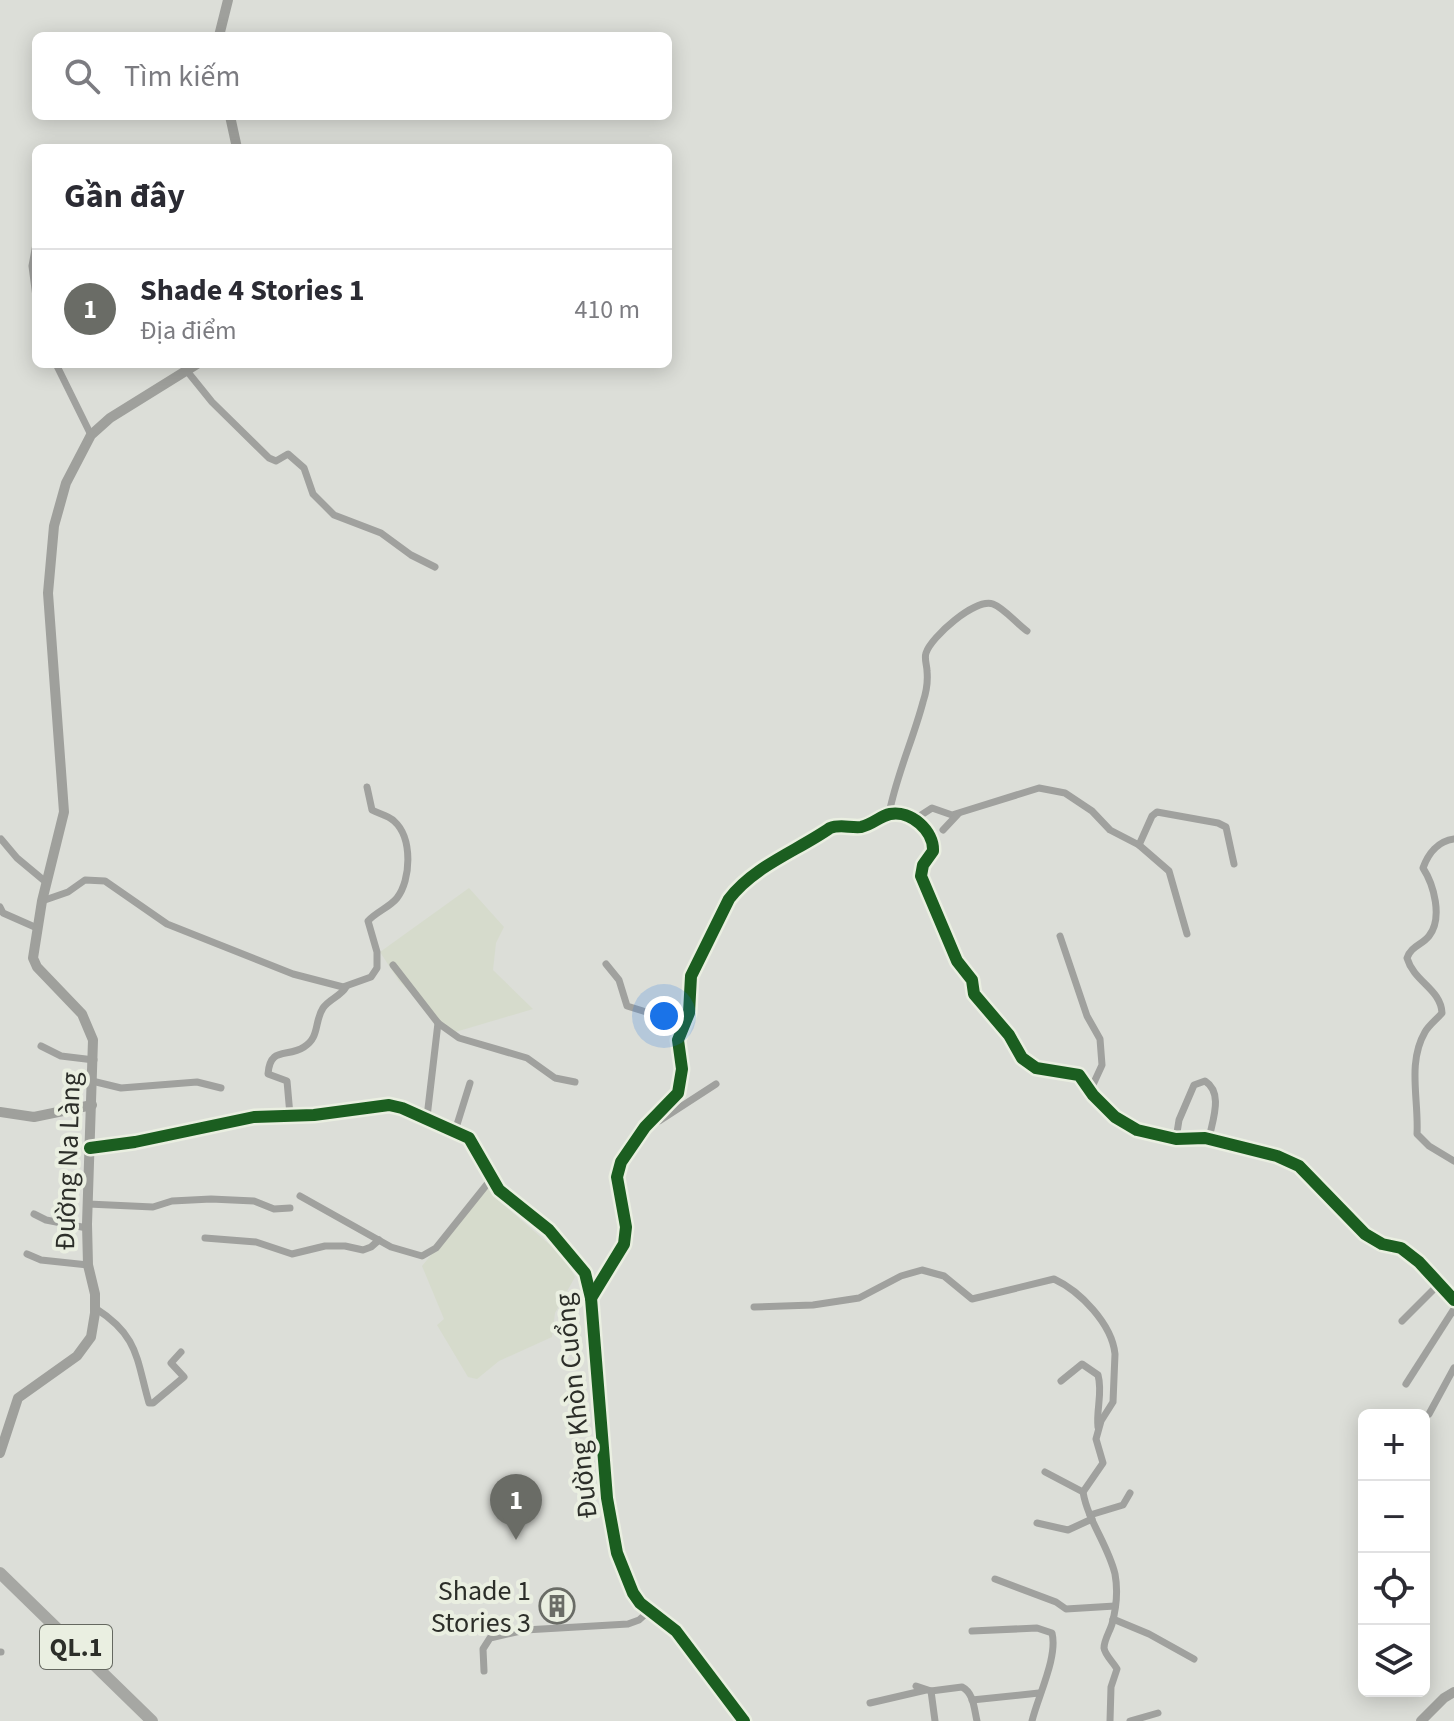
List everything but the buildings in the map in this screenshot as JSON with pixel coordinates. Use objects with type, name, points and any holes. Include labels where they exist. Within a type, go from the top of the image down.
[{"type":"highway","name":"QL.1","points":[[0,1573],[152,1721]]},
{"type":"main road","points":[[220,32],[228,0]]},
{"type":"main road","points":[[231,120],[236,144]]},
{"type":"main road","points":[[91,435],[110,418],[191,368]]},
{"type":"main road","name":"Đường Na Làng","points":[[0,1453],[18,1398],[77,1356],[86,1346],[91,1337],[95,1308],[88,1265],[87,1228],[93,1040],[82,1014],[35,963],[33,952],[64,812],[48,593],[52,540],[66,483],[91,435]]},
{"type":"main road","points":[[0,1112],[34,1117],[92,1105]]},
{"type":"main road","name":"Đường Khòn Cuổng","points":[[90,1148],[135,1142],[254,1117],[314,1115],[389,1105],[427,1117],[469,1138],[499,1190],[549,1230],[585,1273],[591,1298],[612,1534],[628,1581],[648,1612],[676,1631],[744,1721]]},
{"type":"main road","points":[[1421,1721],[1454,1692]]},
{"type":"street","points":[[58,368],[91,435]]},
{"type":"street","points":[[187,371],[212,402],[269,458],[276,461],[288,454],[301,465],[313,494],[334,515],[381,533],[411,555],[435,567]]},
{"type":"street","points":[[889,814],[925,697],[928,674],[925,654],[928,649],[965,613],[985,604],[992,604],[1027,631]]},
{"type":"street","points":[[290,1115],[287,1081],[268,1074],[270,1062],[277,1055],[302,1049],[313,1040],[322,1010],[346,987],[376,972],[377,952],[368,921],[394,901],[406,876],[403,835],[393,819],[372,810],[367,787]]},
{"type":"street","points":[[915,819],[932,808],[948,815],[959,813],[1030,790],[1049,789],[1065,793],[1092,811],[1110,830],[1139,845],[1169,871],[1187,934]]},
{"type":"street","points":[[1139,845],[1152,816],[1157,812],[1218,823],[1226,827],[1229,834],[1234,864]]},
{"type":"street","points":[[943,830],[959,813]]},
{"type":"street","points":[[591,1298],[624,1244],[626,1227],[617,1177],[621,1162],[650,1122],[678,1093],[682,1069],[678,1040],[689,1013],[691,976],[729,899],[738,887],[830,828],[837,825],[866,826],[889,814],[915,819],[934,846],[923,865],[921,876],[957,961],[972,980],[974,994],[1009,1035],[1022,1058],[1036,1068],[1079,1075],[1115,1117],[1130,1126],[1176,1139],[1209,1139],[1277,1156],[1299,1166],[1365,1234],[1382,1244],[1401,1248],[1419,1262],[1454,1300]]},
{"type":"street","points":[[1,839],[17,858],[47,883]]},
{"type":"street","points":[[1454,839],[1433,849],[1423,868],[1428,876],[1436,911],[1431,934],[1409,951],[1407,958],[1415,976],[1442,1003],[1442,1013],[1425,1032],[1415,1060],[1417,1134],[1429,1146],[1454,1161]]},
{"type":"street","points":[[42,901],[68,892],[85,880],[105,881],[167,924],[293,974],[346,987]]},
{"type":"street","points":[[0,907],[3,913],[37,928]]},
{"type":"street","points":[[1060,936],[1087,1016],[1100,1039],[1102,1065],[1091,1089]]},
{"type":"street","points":[[606,964],[619,980],[627,1006],[669,1019],[682,1027]]},
{"type":"street","points":[[393,965],[438,1023],[459,1038],[527,1058],[555,1078],[575,1082]]},
{"type":"street","points":[[427,1117],[438,1023]]},
{"type":"street","points":[[41,1046],[61,1056],[94,1060]]},
{"type":"street","points":[[92,1081],[121,1088],[190,1082],[221,1088]]},
{"type":"street","points":[[1176,1139],[1179,1120],[1194,1085],[1205,1081],[1211,1085],[1216,1099],[1209,1139]]},
{"type":"street","points":[[455,1131],[470,1083]]},
{"type":"street","points":[[650,1122],[659,1121],[716,1084]]},
{"type":"street","points":[[300,1196],[379,1240],[422,1256],[430,1254],[492,1178]]},
{"type":"street","points":[[88,1204],[153,1207],[172,1201],[211,1199],[254,1201],[274,1209],[290,1208]]},
{"type":"street","points":[[34,1214],[46,1220],[87,1228]]},
{"type":"street","points":[[205,1238],[256,1242],[292,1254],[325,1246],[363,1250],[379,1240]]},
{"type":"street","points":[[27,1254],[41,1260],[88,1265]]},
{"type":"street","points":[[754,1307],[813,1305],[859,1298],[901,1276],[922,1270],[944,1276],[972,1299],[1054,1279],[1076,1294],[1094,1313],[1114,1346],[1113,1402],[1098,1429]]},
{"type":"street","points":[[1402,1321],[1439,1284]]},
{"type":"street","points":[[95,1308],[112,1319],[135,1346],[149,1403],[184,1377],[171,1363],[181,1352]]},
{"type":"street","points":[[1406,1384],[1454,1309]]},
{"type":"street","points":[[1061,1381],[1082,1364],[1098,1375],[1101,1387],[1096,1439],[1103,1463],[1083,1492]]},
{"type":"street","points":[[1430,1412],[1454,1368]]},
{"type":"street","points":[[1045,1472],[1083,1492],[1115,1574],[1113,1619],[1104,1645],[1117,1669],[1111,1687],[1110,1721]]},
{"type":"street","points":[[1037,1523],[1068,1530],[1123,1505],[1130,1493]]},
{"type":"street","points":[[995,1579],[1056,1602],[1066,1609],[1115,1606]]},
{"type":"street","points":[[484,1671],[483,1649],[490,1638],[525,1630],[628,1624],[648,1612]]},
{"type":"street","points":[[1113,1619],[1149,1634],[1194,1659]]},
{"type":"street","points":[[972,1631],[1037,1628],[1052,1633],[1052,1659],[1032,1721]]},
{"type":"street","points":[[916,1686],[928,1691]]},
{"type":"street","points":[[870,1703],[962,1687],[972,1700],[977,1721]]},
{"type":"street","points":[[928,1691],[935,1721]]},
{"type":"street","points":[[972,1700],[1039,1693]]},
{"type":"street","points":[[1130,1721],[1158,1713]]},
{"type":"shaded area","points":[[469,888],[504,927],[496,943],[493,970],[533,1009],[452,1033],[399,981],[380,952]]},
{"type":"shaded area","points":[[489,1185],[498,1200],[564,1257],[575,1277],[555,1313],[552,1337],[499,1361],[477,1379],[468,1377],[437,1325],[444,1319],[422,1266]]},
{"type":"cycle path","points":[[591,1298],[624,1244],[626,1227],[617,1177],[621,1162],[645,1127],[678,1093],[682,1069],[678,1040],[689,1013],[691,976],[729,899],[763,868],[830,828],[861,827],[886,815],[898,814],[913,819],[930,836],[933,851],[923,865],[921,876],[957,961],[972,980],[974,994],[1009,1035],[1022,1058],[1036,1068],[1079,1075],[1115,1117],[1137,1130],[1176,1139],[1205,1138],[1277,1156],[1299,1166],[1365,1234],[1382,1244],[1401,1248],[1419,1262],[1454,1300]]},
{"type":"cycle path","points":[[90,1148],[135,1142],[254,1117],[314,1115],[389,1105],[469,1138],[499,1190],[549,1230],[585,1273],[591,1298],[607,1498],[617,1553],[640,1603],[676,1631],[744,1721]]},
{"type":"place","name":"Shade 4 Stories 1","points":[[516,1540]]},
{"type":"place","name":"Shade 1 Stories 3","points":[[557,1606]]}]
